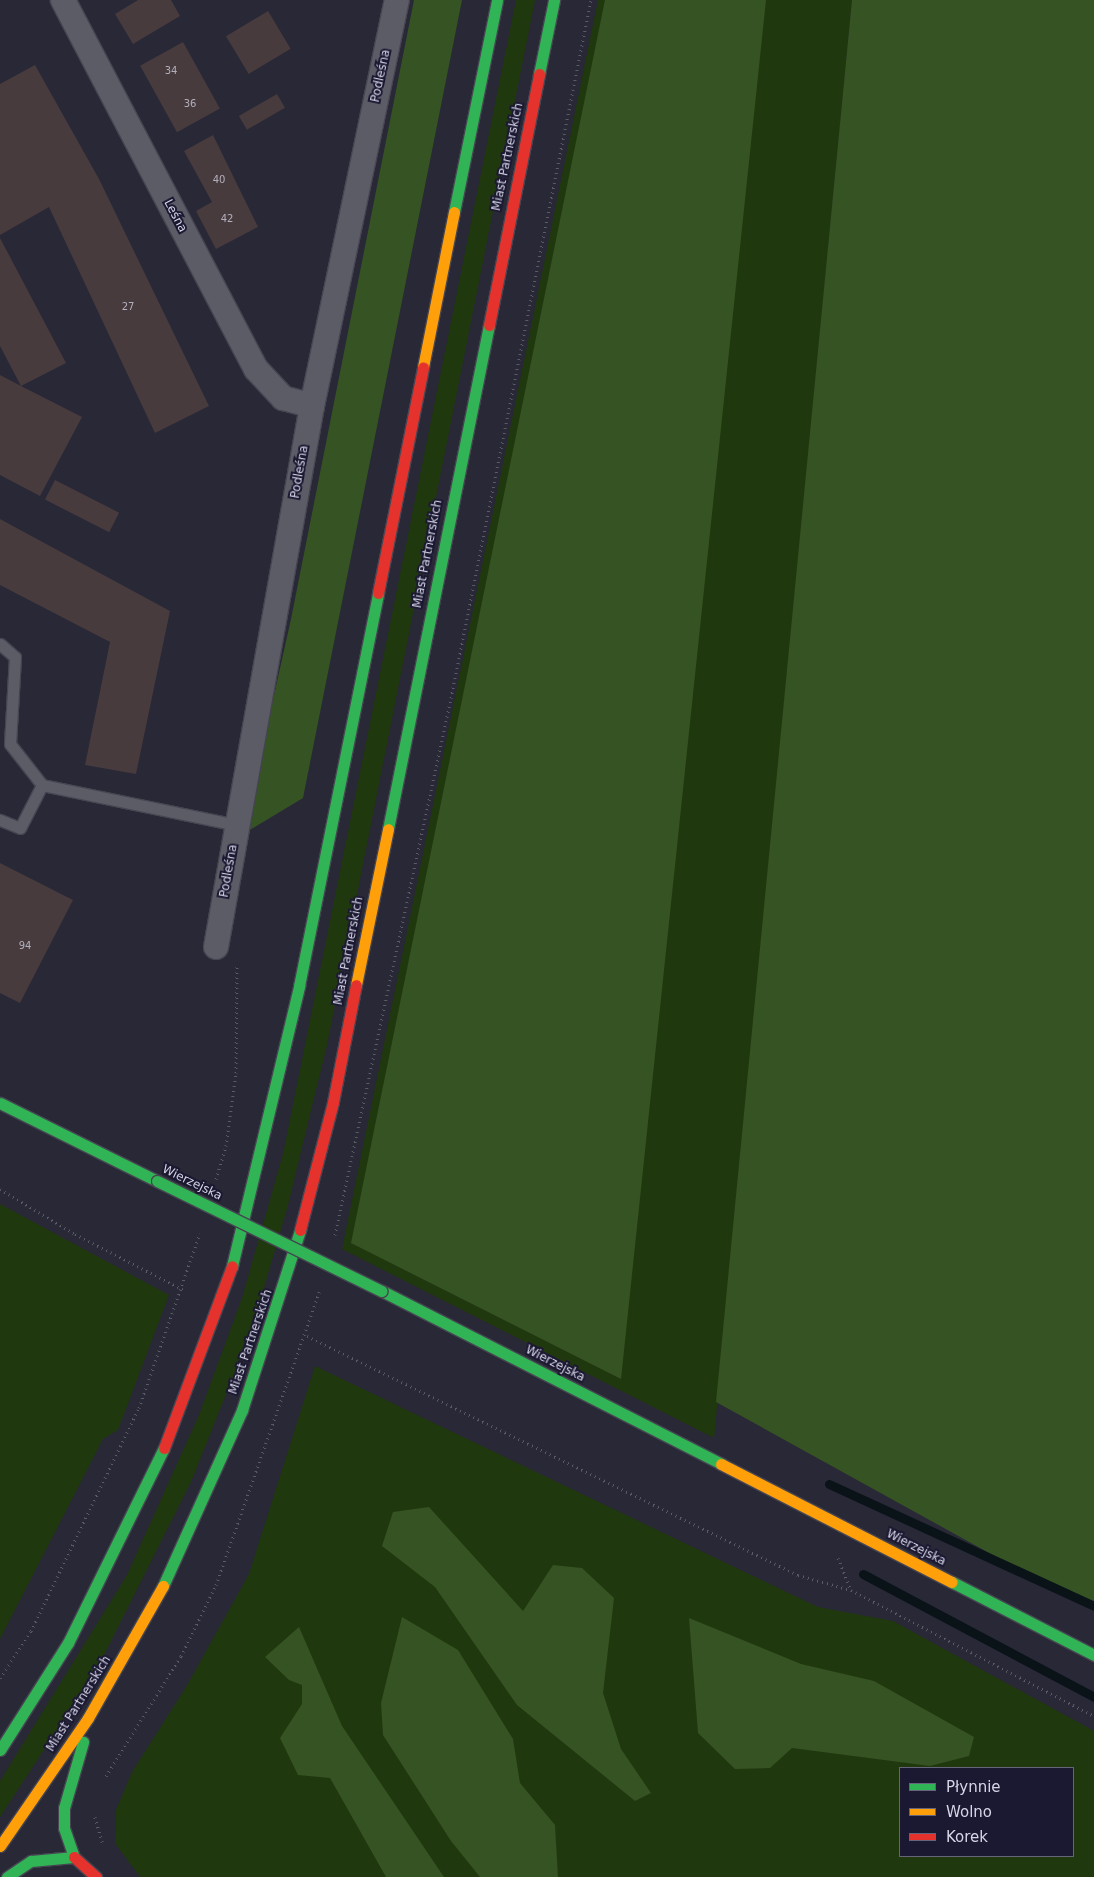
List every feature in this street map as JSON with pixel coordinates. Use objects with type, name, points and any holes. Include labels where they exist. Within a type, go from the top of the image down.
[{"type":"main road","points":[[0,1750],[68,1643],[139,1507],[186,1399],[234,1260],[297,996],[497,0]]},
{"type":"main road","name":"Miast Partnerskich","points":[[0,1846],[88,1718],[195,1522],[242,1410],[286,1282],[346,1039],[554,0]]},
{"type":"main road","name":"Wierzejska","points":[[0,1104],[382,1291],[1094,1655]]},
{"type":"main road","points":[[88,1718],[64,1808],[64,1828],[74,1857],[93,1874]]},
{"type":"main road","points":[[7,1877],[31,1861],[74,1857]]},
{"type":"street","name":"Leśna","points":[[63,0],[256,369],[283,398],[312,406]]},
{"type":"street","name":"Podleśna","points":[[216,947],[312,406],[397,0]]},
{"type":"lane","points":[[0,644],[15,657],[10,744],[42,785],[237,825]]},
{"type":"lane","points":[[0,820],[20,828],[42,785]]},
{"type":"path","points":[[333,1243],[351,1178],[452,698],[591,0]]},
{"type":"path","points":[[214,1185],[226,1146],[236,1073],[239,964],[216,958],[216,947]]},
{"type":"path","points":[[0,1189],[75,1234],[184,1290]]},
{"type":"path","points":[[0,1678],[31,1631],[82,1530],[139,1408],[184,1290],[203,1223]]},
{"type":"path","points":[[102,1782],[181,1656],[216,1585],[307,1336],[320,1290]]},
{"type":"path","points":[[307,1336],[798,1575],[851,1590],[1094,1716]]},
{"type":"path","points":[[836,1553],[851,1590]]},
{"type":"path","points":[[93,1874],[105,1852],[95,1809]]},
{"type":"green space","points":[[414,0],[462,0],[303,798],[243,834],[291,619]]},
{"type":"green space","points":[[516,0],[535,0],[327,1045],[287,1209],[251,1332],[191,1482],[97,1669],[0,1817],[0,1781],[127,1575],[199,1415],[242,1298],[283,1154]]},
{"type":"green space","points":[[598,0],[852,0],[714,1438],[342,1249]]},
{"type":"green space","points":[[605,0],[766,0],[621,1379],[351,1243]]},
{"type":"green space","points":[[852,0],[1094,0],[1094,1611],[716,1402]]},
{"type":"green space","points":[[0,1204],[169,1295],[118,1430],[103,1439],[0,1639]]},
{"type":"green space","points":[[315,1366],[818,1607],[893,1621],[1094,1731],[1094,1877],[140,1877],[115,1843],[116,1810],[132,1772],[186,1687],[249,1574]]},
{"type":"green space","points":[[429,1507],[523,1611],[553,1565],[582,1568],[614,1598],[603,1693],[621,1749],[651,1793],[635,1801],[517,1705],[435,1587],[382,1546],[393,1512]]},
{"type":"green space","points":[[402,1617],[458,1650],[513,1739],[520,1783],[555,1825],[558,1877],[480,1877],[451,1841],[383,1735],[381,1703]]},
{"type":"green space","points":[[689,1618],[801,1664],[874,1681],[974,1737],[969,1756],[930,1766],[792,1748],[770,1768],[735,1769],[698,1733]]},
{"type":"green space","points":[[299,1627],[342,1726],[444,1877],[386,1877],[330,1778],[298,1775],[280,1738],[302,1704],[302,1685],[289,1680],[265,1657]]},
{"type":"building","points":[[138,0],[171,0],[180,16],[133,44],[115,14]]},
{"type":"building","points":[[268,11],[291,49],[249,74],[226,36]]},
{"type":"building","points":[[183,42],[220,108],[177,132],[140,66]]},
{"type":"building","points":[[35,65],[99,179],[209,406],[155,433],[49,207],[0,235],[0,84]]},
{"type":"building","points":[[277,94],[285,108],[247,130],[239,116]]},
{"type":"building","points":[[213,135],[258,227],[216,249],[196,211],[212,202],[184,151]]},
{"type":"building","points":[[0,238],[66,363],[21,386],[0,346]]},
{"type":"building","points":[[0,375],[82,417],[40,496],[0,475]]},
{"type":"building","points":[[55,480],[119,513],[109,532],[45,500]]},
{"type":"building","points":[[0,519],[170,611],[136,774],[85,765],[110,642],[0,585]]},
{"type":"building","points":[[0,863],[73,900],[20,1003],[0,993]]},
{"type":"waterway","points":[[829,1484],[1094,1606]]},
{"type":"waterway","points":[[863,1574],[1094,1697]]},
{"type":"traffic: fast","points":[[454,212],[497,0]]},
{"type":"traffic: fast","points":[[539,74],[554,0]]},
{"type":"traffic: fast","points":[[388,829],[489,325]]},
{"type":"traffic: fast","points":[[232,1266],[299,986],[378,593]]},
{"type":"traffic: fast","points":[[0,1103],[157,1181]]},
{"type":"traffic: fast","points":[[157,1181],[382,1291]]},
{"type":"traffic: fast","points":[[163,1586],[242,1410],[300,1230]]},
{"type":"traffic: fast","points":[[382,1291],[721,1464]]},
{"type":"traffic: fast","points":[[0,1750],[68,1643],[164,1448]]},
{"type":"traffic: fast","points":[[952,1582],[1094,1655]]},
{"type":"traffic: fast","points":[[7,1877],[31,1861],[74,1857],[64,1828],[64,1808],[83,1742]]},
{"type":"traffic: slow","points":[[423,367],[454,212]]},
{"type":"traffic: slow","points":[[356,985],[388,829]]},
{"type":"traffic: slow","points":[[721,1464],[952,1582]]},
{"type":"traffic: slow","points":[[0,1846],[88,1718],[163,1586]]},
{"type":"traffic: jam","points":[[489,325],[539,74]]},
{"type":"traffic: jam","points":[[378,593],[423,367]]},
{"type":"traffic: jam","points":[[300,1230],[333,1102],[356,985]]},
{"type":"traffic: jam","points":[[164,1448],[232,1266]]},
{"type":"traffic: jam","points":[[74,1857],[96,1877]]}]
